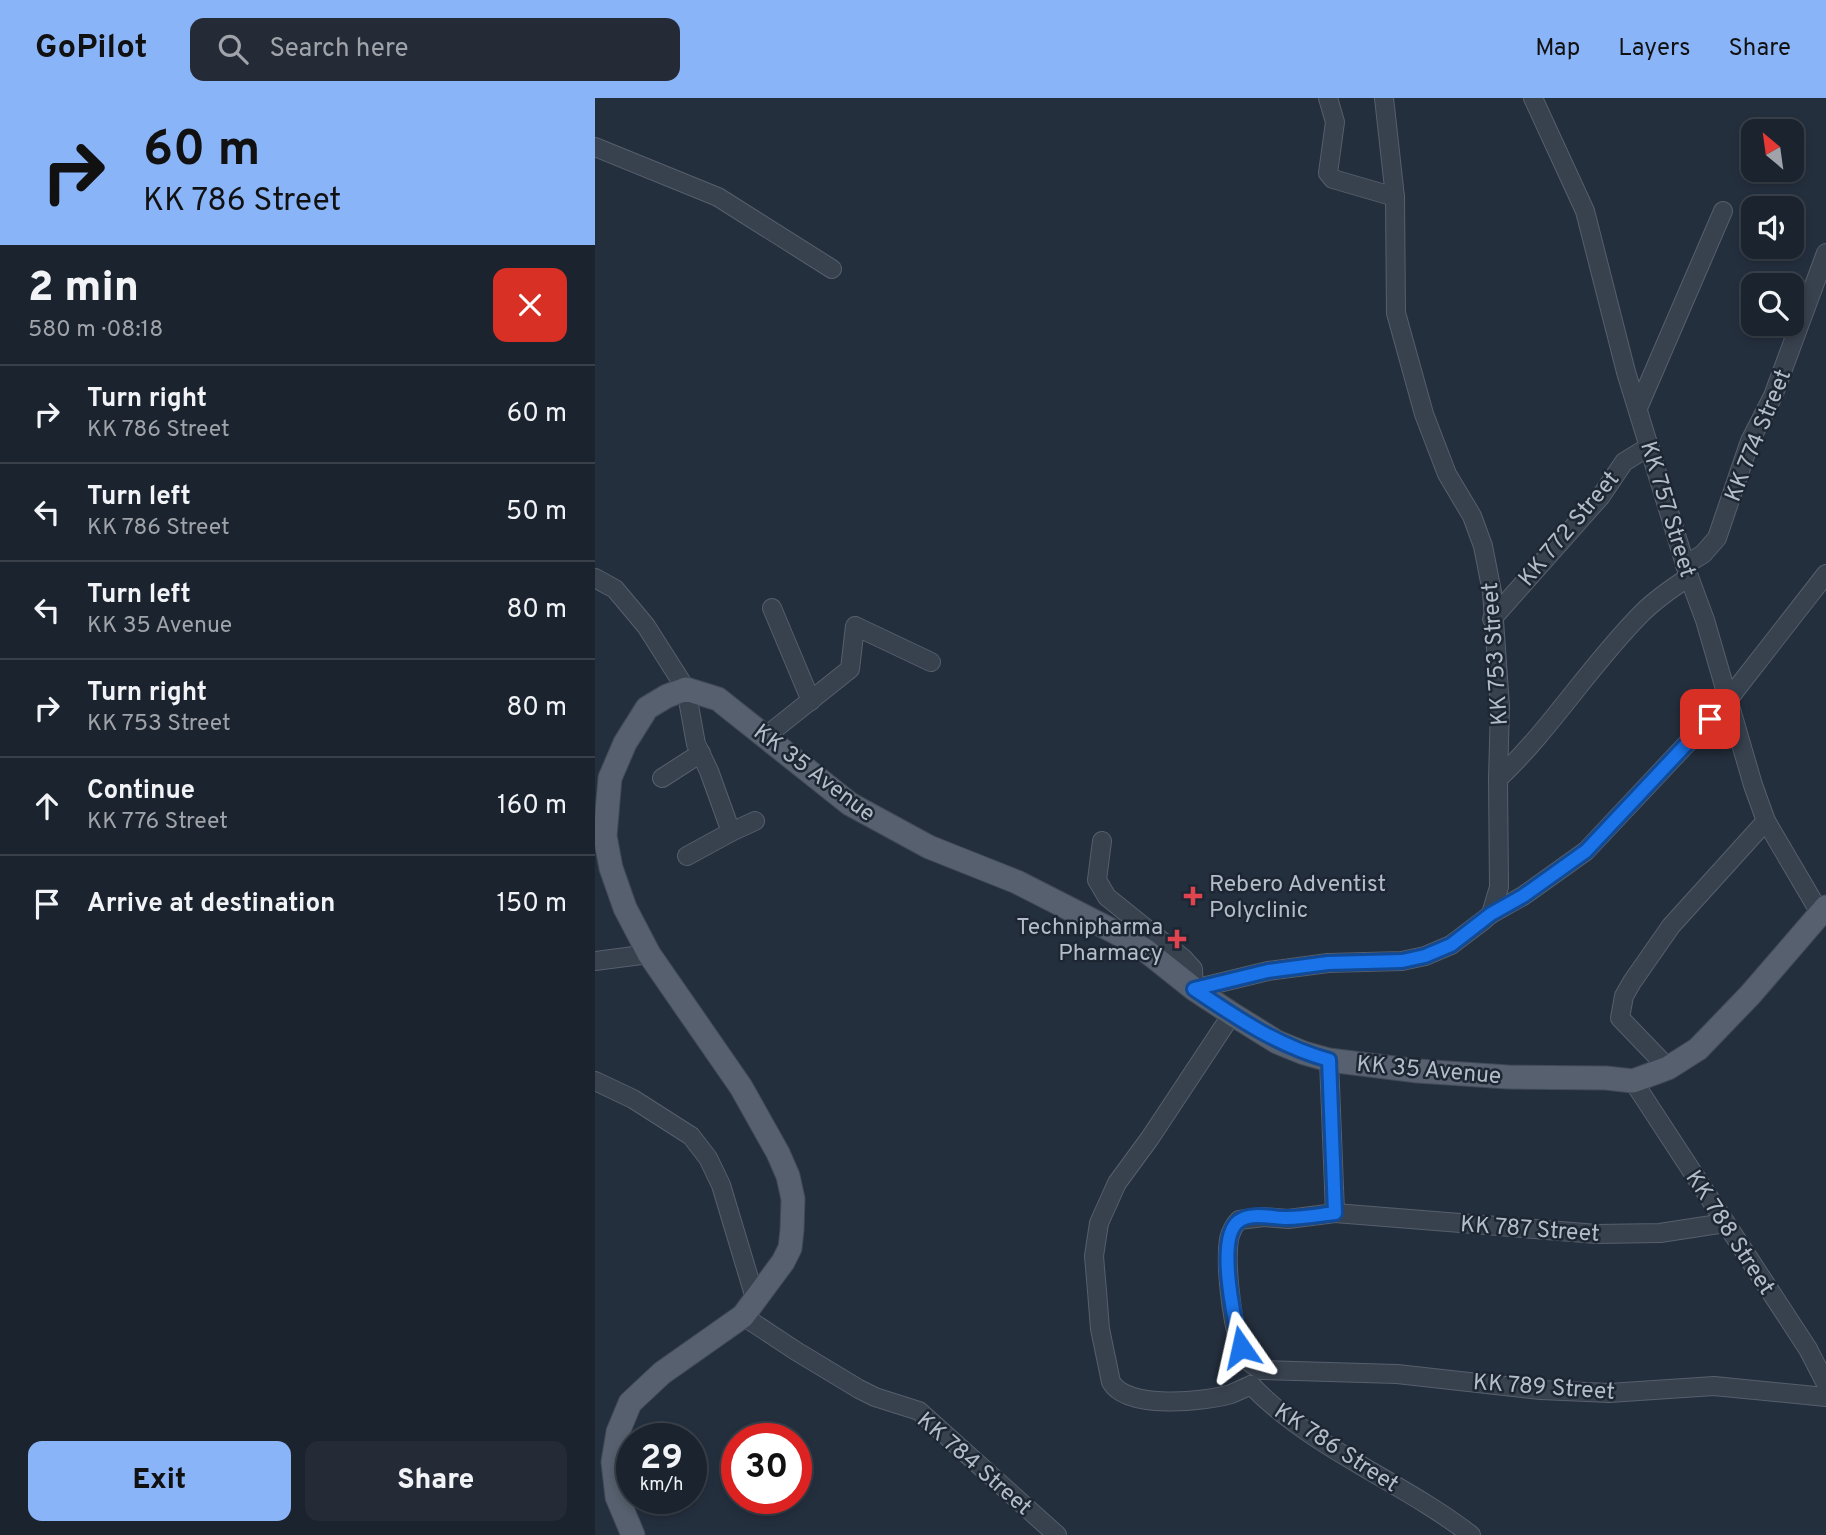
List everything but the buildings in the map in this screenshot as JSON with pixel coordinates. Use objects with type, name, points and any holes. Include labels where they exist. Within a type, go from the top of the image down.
[{"type":"main road","name":"KK 35 Avenue","points":[[686,690],[718,699],[850,804],[929,847],[1017,882],[1115,932],[1145,950],[1194,989],[1277,1042],[1329,1060],[1418,1071],[1508,1077],[1606,1078],[1633,1082],[1668,1068],[1697,1049],[1750,995],[1823,910]]},
{"type":"main road","points":[[633,1535],[617,1497],[613,1462],[618,1432],[630,1403],[662,1373],[749,1307],[783,1262],[790,1248],[793,1199],[788,1176],[741,1087],[649,954],[625,908],[611,868],[605,836],[610,778],[625,743],[647,708],[667,696],[686,690]]},
{"type":"street","points":[[1328,98],[1335,122],[1328,173],[1333,179],[1395,197]]},
{"type":"street","name":"KK 753 Street","points":[[1384,98],[1395,197],[1396,313],[1424,414],[1447,474],[1472,516],[1483,546],[1492,592],[1500,706],[1497,779],[1500,867],[1499,887],[1491,914]]},
{"type":"street","name":"KK 757 Street","points":[[1533,98],[1585,212],[1626,372],[1687,571],[1706,620],[1727,701],[1766,821],[1823,910]]},
{"type":"street","points":[[595,147],[718,197],[832,269]]},
{"type":"street","points":[[1638,408],[1723,211]]},
{"type":"street","name":"KK 774 Street","points":[[1497,779],[1545,730],[1641,613],[1687,571],[1717,538],[1749,441],[1773,396],[1826,253]]},
{"type":"street","name":"KK 772 Street","points":[[1492,618],[1601,496],[1624,461],[1650,446]]},
{"type":"street","points":[[1103,841],[1097,880],[1107,897],[1183,958],[1193,969],[1194,989],[1268,971],[1328,963],[1402,961],[1425,956],[1451,945],[1491,914],[1523,896],[1586,851],[1727,701],[1826,574]]},
{"type":"street","points":[[595,578],[615,589],[646,626],[686,690],[689,719],[731,832]]},
{"type":"street","points":[[772,608],[811,701]]},
{"type":"street","points":[[766,736],[850,668],[855,626],[931,662]]},
{"type":"street","points":[[662,778],[701,753]]},
{"type":"street","points":[[687,856],[755,821]]},
{"type":"street","points":[[1668,1068],[1620,1018],[1624,996],[1671,926],[1766,821]]},
{"type":"street","points":[[595,961],[649,954]]},
{"type":"street","name":"KK 789 Street","points":[[1232,1014],[1117,1183],[1098,1223],[1094,1256],[1100,1329],[1111,1382],[1115,1389],[1126,1396],[1176,1402],[1230,1394],[1256,1378],[1397,1374],[1541,1390],[1609,1393],[1714,1386],[1826,1397]]},
{"type":"street","points":[[1329,1060],[1335,1213]]},
{"type":"street","points":[[595,1082],[633,1099],[691,1136],[709,1158],[725,1196],[749,1307]]},
{"type":"street","name":"KK 788 Street","points":[[1633,1082],[1808,1349],[1826,1384]]},
{"type":"street","name":"KK 786 Street","points":[[1335,1213],[1288,1219],[1248,1217],[1239,1220],[1234,1226],[1228,1256],[1230,1295],[1244,1356],[1264,1398],[1325,1443],[1391,1484],[1440,1510],[1471,1535]]},
{"type":"street","name":"KK 787 Street","points":[[1335,1213],[1597,1234],[1660,1233],[1725,1223]]},
{"type":"street","name":"KK 784 Street","points":[[749,1307],[796,1352],[875,1398],[919,1411],[1057,1535]]},
{"type":"place","name":"Rebero Adventist Polyclinic","points":[[1193,896]]},
{"type":"place","name":"Technipharma Pharmacy","points":[[1177,939]]},
{"type":"route","points":[[1241,1347],[1230,1295],[1228,1256],[1234,1226],[1239,1220],[1248,1217],[1288,1219],[1335,1213],[1329,1060],[1277,1042],[1194,989],[1268,971],[1328,963],[1402,961],[1425,956],[1451,945],[1491,914],[1523,896],[1586,851],[1710,719]]}]
